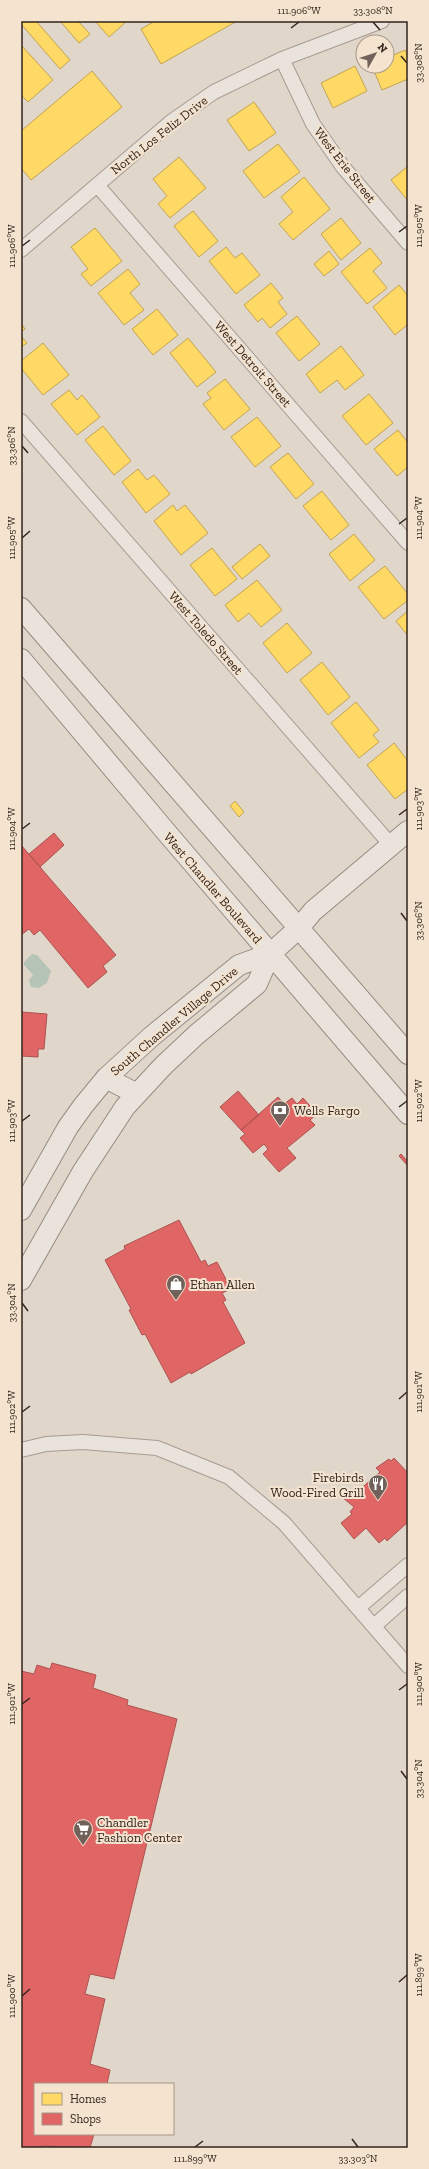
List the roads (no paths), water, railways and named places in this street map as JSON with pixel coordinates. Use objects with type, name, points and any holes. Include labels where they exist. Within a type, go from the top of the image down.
[{"type":"main road","points":[[21,608],[408,1054]]},
{"type":"main road","name":"West Chandler Boulevard","points":[[21,659],[270,954],[408,1114]]},
{"type":"main road","points":[[270,954],[299,928],[313,911],[408,830]]},
{"type":"main road","name":"South Chandler Village Drive","points":[[21,1210],[68,1127],[106,1078],[152,1036],[239,965],[270,954]]},
{"type":"main road","name":"South Chandler Village Drive","points":[[21,1280],[99,1146],[125,1107],[196,1035],[257,984],[270,954]]},
{"type":"main road","points":[[106,1078],[137,1094]]},
{"type":"street","name":"North Los Feliz Drive","points":[[21,250],[172,122],[214,92],[282,59],[382,21]]},
{"type":"street","name":"West Erie Street","points":[[282,59],[313,124],[343,167],[408,243]]},
{"type":"street","name":"West Detroit Street","points":[[97,185],[408,543]]},
{"type":"street","name":"West Toledo Street","points":[[21,421],[391,845]]},
{"type":"street","points":[[21,1450],[46,1444],[83,1442],[157,1448],[229,1477],[284,1523],[408,1666]]},
{"type":"street","points":[[358,1608],[408,1565]]},
{"type":"street","points":[[374,1626],[408,1596]]},
{"type":"place","name":"Wells Fargo","points":[[280,1127]]},
{"type":"place","name":"Ethan Allen","points":[[176,1301]]},
{"type":"place","name":"Firebirds Wood-Fired Grill","points":[[378,1501]]},
{"type":"place","name":"Chandler Fashion Center","points":[[83,1846]]}]
